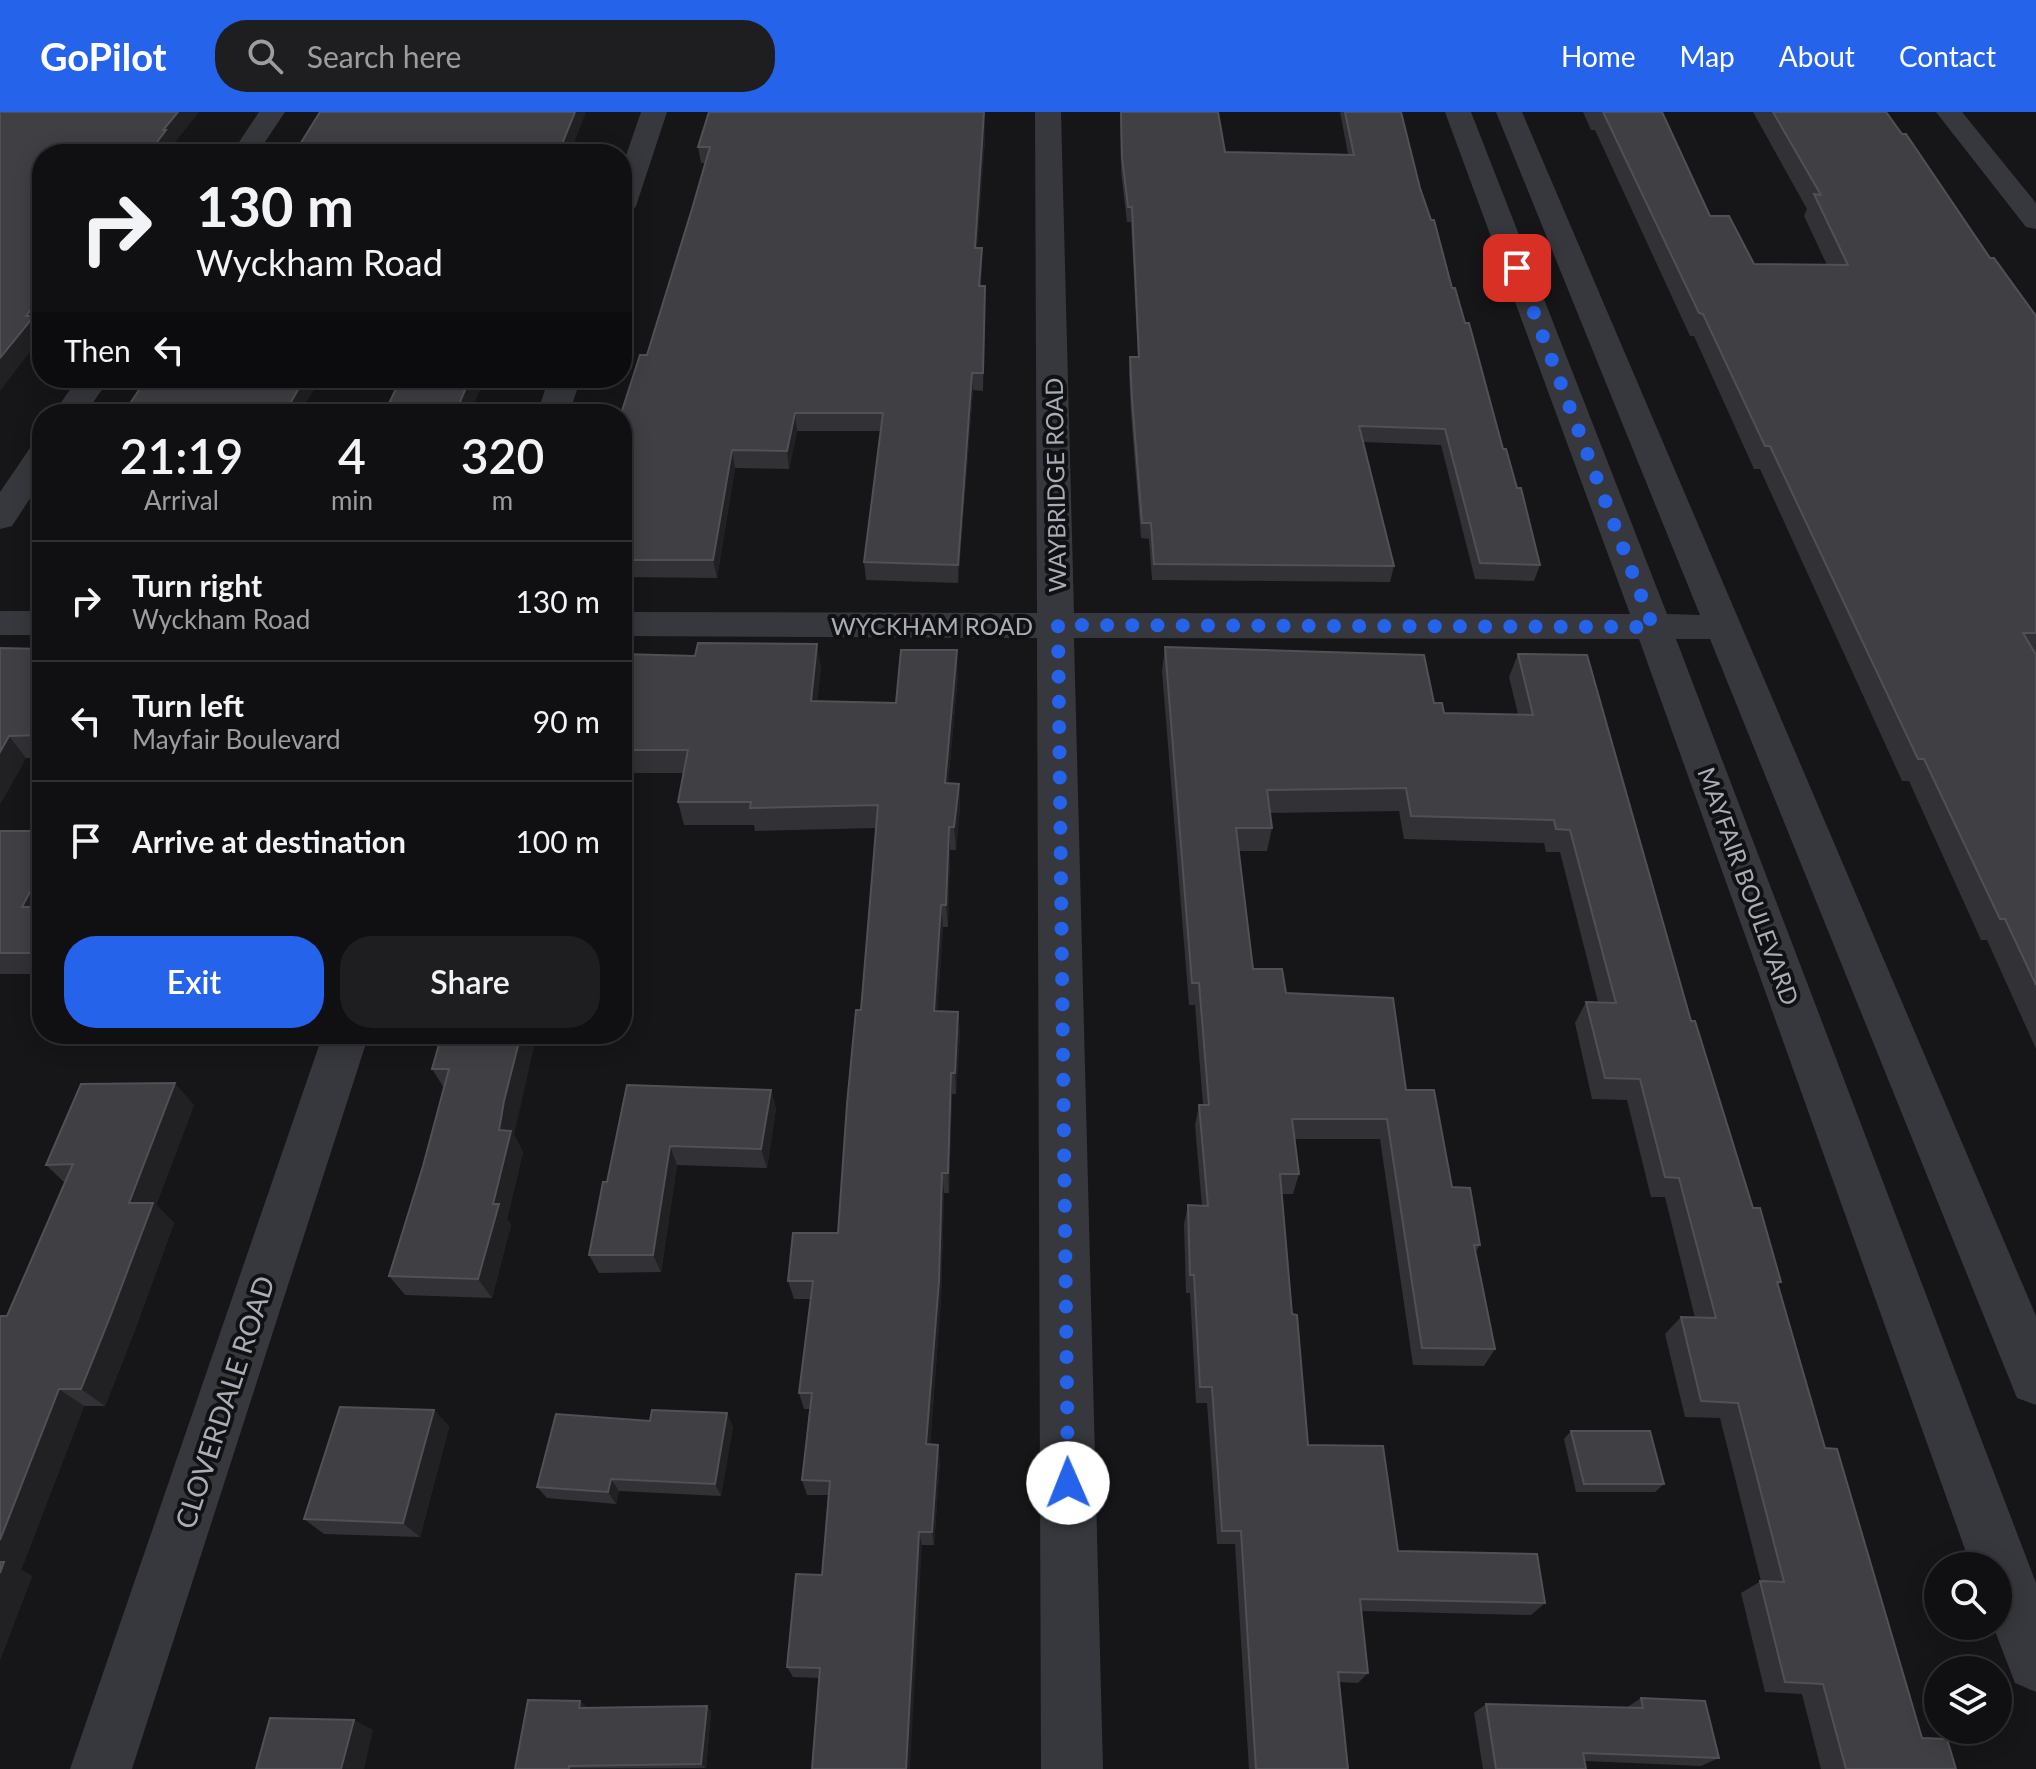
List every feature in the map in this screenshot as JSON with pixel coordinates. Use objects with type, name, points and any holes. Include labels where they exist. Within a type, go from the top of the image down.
[{"type":"street","points":[[251,144],[272,112]]},
{"type":"street","points":[[632,177],[654,112]]},
{"type":"street","name":"WAYBRIDGE ROAD","points":[[1048,112],[1058,625],[1072,1769]]},
{"type":"street","name":"MAYFAIR BOULEVARD","points":[[1458,112],[1653,627],[2036,1662]]},
{"type":"street","points":[[1509,112],[2036,1379]]},
{"type":"street","points":[[1949,112],[2036,221]]},
{"type":"street","points":[[1527,294],[1584,293]]},
{"type":"street","points":[[0,518],[32,470]]},
{"type":"street","points":[[0,623],[32,623]]},
{"type":"street","name":"WYCKHAM ROAD","points":[[632,624],[1723,627]]},
{"type":"street","name":"CLOVERDALE ROAD","points":[[101,1769],[343,1044]]},
{"type":"building","points":[[0,112],[178,112],[156,144],[32,144],[32,308],[26,316],[32,318],[0,358]]},
{"type":"building","points":[[320,112],[575,112],[562,144],[300,144]]},
{"type":"building","points":[[709,112],[984,112],[975,248],[982,248],[979,286],[985,286],[983,373],[972,373],[958,565],[864,562],[883,413],[795,413],[787,451],[732,450],[713,560],[632,560],[632,404],[624,404],[632,388],[640,355],[647,355],[710,147],[698,147]]},
{"type":"building","points":[[1121,112],[1218,112],[1225,152],[1354,155],[1345,112],[1401,112],[1420,188],[1431,220],[1434,220],[1452,288],[1455,288],[1465,323],[1469,323],[1503,449],[1506,449],[1517,488],[1521,488],[1540,565],[1480,563],[1445,429],[1359,426],[1394,566],[1154,564],[1151,523],[1142,523],[1132,399],[1130,357],[1139,357],[1132,207],[1128,207],[1122,157]]},
{"type":"building","points":[[1603,112],[1662,112],[1710,216],[1729,216],[1754,264],[1848,265],[1814,194],[1821,195],[1773,112],[1886,112],[1902,134],[1906,134],[1990,258],[1994,258],[2036,316],[2036,633],[2023,633],[2036,655],[2036,985],[2005,919],[2000,919],[1924,759],[1918,759],[1770,446],[1765,446]]},
{"type":"building","points":[[140,388],[299,388],[290,404],[130,404]]},
{"type":"building","points":[[396,388],[466,388],[459,404],[389,404]]},
{"type":"building","points":[[698,643],[817,644],[811,701],[896,703],[901,650],[957,650],[945,783],[959,784],[954,827],[949,827],[946,905],[941,905],[934,1011],[958,1012],[955,1073],[951,1073],[948,1173],[942,1173],[939,1281],[926,1444],[938,1445],[932,1532],[919,1532],[906,1769],[812,1769],[820,1668],[787,1667],[796,1574],[822,1575],[830,1481],[802,1480],[812,1393],[799,1393],[813,1281],[788,1281],[793,1233],[838,1233],[847,1104],[856,1010],[861,1010],[878,805],[750,808],[751,802],[678,802],[688,750],[632,750],[632,654],[695,656]]},
{"type":"building","points":[[1165,647],[1424,655],[1434,703],[1442,703],[1444,713],[1533,715],[1518,654],[1587,655],[1691,1021],[1695,1021],[1753,1208],[1760,1208],[1781,1282],[1777,1282],[1825,1448],[1837,1449],[1924,1744],[1948,1744],[1956,1769],[1846,1769],[1823,1684],[1785,1682],[1760,1581],[1784,1582],[1738,1403],[1701,1401],[1681,1317],[1716,1318],[1679,1178],[1665,1177],[1640,1079],[1605,1078],[1586,1002],[1616,1003],[1570,830],[1556,829],[1554,820],[1411,816],[1406,788],[1267,790],[1272,828],[1236,828],[1253,969],[1282,969],[1286,993],[1393,998],[1406,1090],[1434,1090],[1452,1187],[1470,1188],[1480,1245],[1474,1245],[1495,1349],[1422,1348],[1387,1119],[1292,1119],[1299,1174],[1280,1174],[1292,1314],[1297,1315],[1308,1445],[1383,1446],[1398,1551],[1537,1554],[1545,1603],[1360,1599],[1368,1673],[1338,1672],[1348,1769],[1256,1769],[1241,1531],[1222,1531],[1212,1387],[1200,1387],[1194,1275],[1190,1275],[1188,1205],[1208,1206],[1199,1105],[1209,1105],[1199,983],[1192,983]]},
{"type":"building","points":[[0,648],[32,649],[32,735],[9,736],[0,752]]},
{"type":"building","points":[[0,831],[32,831],[32,888],[22,907],[32,907],[32,953],[0,953]]},
{"type":"building","points":[[439,1044],[518,1044],[499,1130],[511,1131],[493,1204],[499,1204],[478,1279],[389,1276],[449,1069],[432,1069]]},
{"type":"building","points":[[175,1083],[129,1203],[153,1203],[110,1317],[81,1389],[59,1389],[0,1540],[0,1316],[7,1316],[73,1164],[46,1165],[81,1084]]},
{"type":"building","points":[[627,1085],[771,1090],[761,1149],[670,1146],[653,1255],[589,1255],[603,1182],[607,1182]]},
{"type":"building","points":[[340,1407],[434,1410],[403,1523],[304,1519]]},
{"type":"building","points":[[652,1410],[727,1413],[715,1484],[611,1479],[608,1492],[537,1487],[556,1414],[650,1421]]},
{"type":"building","points":[[1571,1431],[1650,1431],[1664,1484],[1584,1484]]},
{"type":"building","points":[[1641,1698],[1705,1701],[1719,1758],[1583,1753],[1586,1769],[1496,1769],[1486,1704],[1643,1708]]},
{"type":"building","points":[[528,1700],[580,1701],[579,1708],[707,1706],[701,1764],[515,1769]]},
{"type":"building","points":[[270,1718],[354,1720],[341,1769],[256,1769]]},
{"type":"route","points":[[1068,1483],[1058,625],[1653,627],[1517,268]]}]
